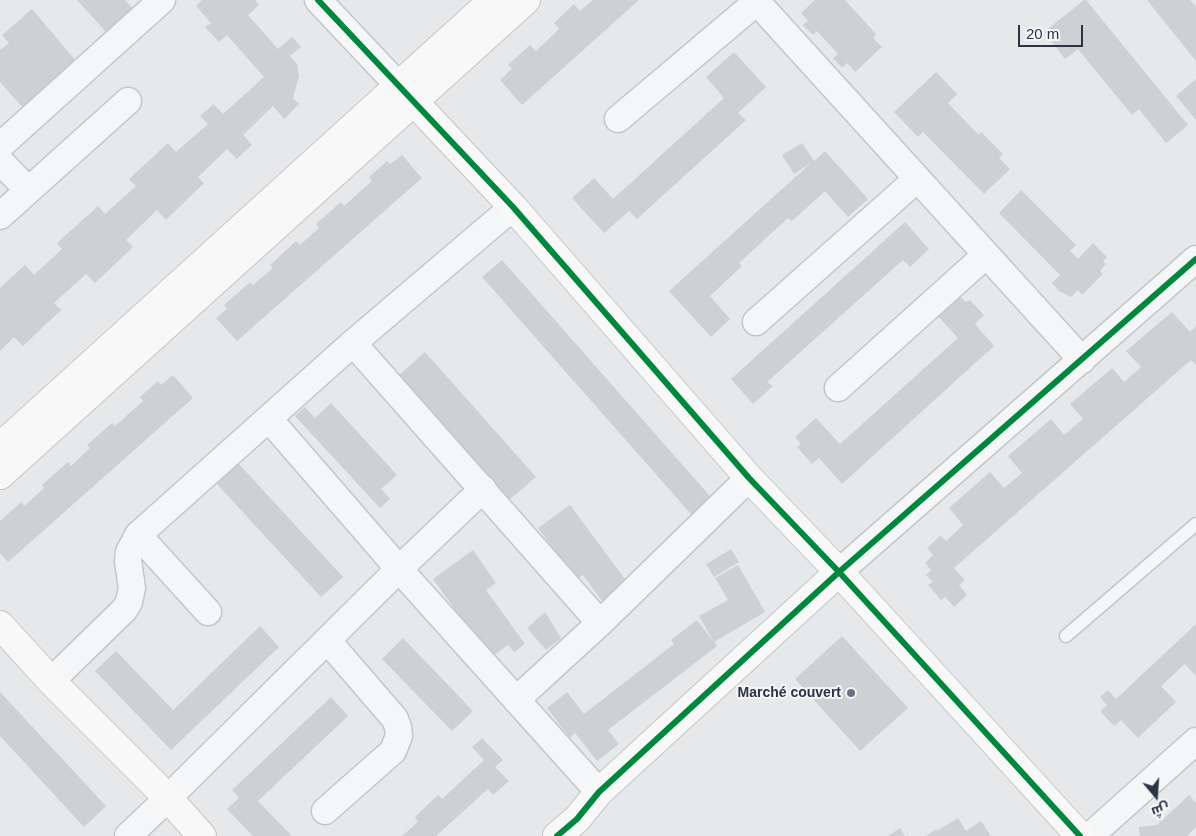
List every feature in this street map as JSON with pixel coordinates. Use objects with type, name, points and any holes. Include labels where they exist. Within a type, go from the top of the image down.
[{"type":"street","points":[[0,146],[162,0]]},
{"type":"street","points":[[318,0],[513,207],[749,478],[839,572],[1080,836]]},
{"type":"street","points":[[0,475],[406,93],[493,0]]},
{"type":"street","points":[[0,447],[406,93],[526,0]]},
{"type":"street","points":[[618,119],[758,1],[1082,360]]},
{"type":"street","points":[[0,216],[128,101]]},
{"type":"street","points":[[0,160],[28,190]]},
{"type":"street","points":[[756,322],[917,179]]},
{"type":"street","points":[[51,681],[124,610],[129,602],[132,588],[128,561],[133,543],[138,536],[353,343],[513,207]]},
{"type":"street","points":[[838,388],[986,255]]},
{"type":"street","points":[[572,830],[599,792],[839,572],[1196,259]]},
{"type":"street","points":[[353,343],[600,623]]},
{"type":"street","points":[[269,419],[399,569],[599,792]]},
{"type":"street","points":[[516,700],[600,623],[749,478]]},
{"type":"street","points":[[128,836],[399,569],[483,489]]},
{"type":"street","points":[[138,536],[208,612]]},
{"type":"street","points":[[0,625],[51,681],[168,798],[202,836]]},
{"type":"street","points":[[326,811],[393,751],[399,736],[395,720],[327,640]]},
{"type":"street","points":[[1090,836],[1196,741]]},
{"type":"lane","points":[[1066,636],[1196,524]]},
{"type":"building","points":[[77,0],[125,0],[133,9],[106,32]]},
{"type":"building","points":[[202,0],[255,0],[259,5],[248,15],[278,49],[292,37],[301,47],[290,56],[297,64],[299,76],[293,98],[299,104],[284,119],[273,106],[243,135],[252,145],[237,159],[227,149],[198,177],[204,183],[166,220],[157,210],[126,240],[133,247],[95,283],[86,274],[54,303],[61,310],[23,346],[14,337],[0,351],[0,288],[25,265],[34,275],[62,249],[57,243],[98,206],[105,214],[136,186],[129,179],[168,143],[176,152],[208,124],[200,116],[214,104],[223,114],[264,77],[227,35],[219,42],[205,27],[211,23],[196,6]]},
{"type":"building","points":[[593,0],[639,0],[522,105],[500,80],[512,69],[508,65],[530,45],[536,51],[559,29],[554,23],[574,4],[580,11]]},
{"type":"building","points":[[815,0],[845,0],[876,34],[873,38],[882,47],[855,72],[847,63],[842,68],[833,58],[838,54],[817,31],[813,35],[803,25],[808,21],[801,13]]},
{"type":"building","points":[[1086,0],[1188,125],[1166,143],[1139,109],[1132,115],[1078,49],[1065,59],[1044,32]]},
{"type":"building","points":[[1147,0],[1190,0],[1196,7],[1196,61]]},
{"type":"building","points":[[32,9],[77,62],[24,109],[0,82],[0,50],[9,43],[2,35]]},
{"type":"building","points":[[734,52],[766,87],[738,113],[746,120],[637,219],[629,211],[604,233],[572,198],[594,178],[613,199],[724,98],[706,77]]},
{"type":"building","points":[[936,72],[957,94],[948,103],[979,135],[981,132],[1003,154],[999,158],[1010,169],[984,194],[923,132],[918,137],[894,112]]},
{"type":"building","points":[[1196,79],[1196,120],[1176,96]]},
{"type":"building","points":[[802,143],[814,161],[825,151],[868,199],[848,217],[825,191],[792,221],[788,218],[739,263],[742,266],[710,296],[730,319],[711,337],[669,291],[812,162],[794,174],[782,155]]},
{"type":"building","points":[[402,155],[422,178],[237,341],[216,318],[227,309],[224,305],[250,282],[253,285],[273,268],[270,265],[296,241],[300,245],[319,228],[316,224],[341,202],[344,206],[372,181],[369,177],[387,161],[390,164]]},
{"type":"building","points":[[1021,190],[1076,245],[1070,251],[1078,259],[1093,243],[1107,257],[1103,261],[1106,264],[1100,271],[1103,274],[1082,295],[1078,290],[1071,297],[1059,291],[1052,283],[1060,275],[999,213]]},
{"type":"building","points":[[905,222],[929,249],[910,267],[903,260],[767,382],[773,386],[753,404],[731,379]]},
{"type":"building","points":[[502,260],[716,503],[698,522],[482,277]]},
{"type":"building","points":[[959,295],[966,302],[970,300],[984,315],[975,324],[994,346],[842,484],[819,458],[812,464],[797,447],[801,444],[795,437],[816,418],[840,444],[958,338],[937,315]]},
{"type":"building","points":[[1172,312],[1190,332],[1196,326],[1196,365],[1191,360],[954,568],[965,580],[959,585],[967,595],[954,607],[945,597],[941,600],[928,585],[933,582],[926,575],[931,570],[925,563],[933,555],[927,548],[941,535],[946,541],[963,525],[949,508],[990,472],[1004,488],[1022,473],[1008,456],[1051,419],[1064,435],[1083,419],[1070,404],[1112,368],[1124,382],[1141,367],[1126,351]]},
{"type":"building","points":[[425,352],[536,477],[508,501],[398,376]]},
{"type":"building","points":[[173,375],[193,398],[8,562],[0,553],[0,521],[21,502],[24,506],[44,488],[42,485],[68,462],[71,466],[90,448],[87,445],[112,423],[115,426],[143,401],[140,397],[158,381],[161,385]]},
{"type":"building","points":[[331,403],[397,475],[381,489],[390,499],[380,508],[295,416],[305,407],[315,418]]},
{"type":"building","points":[[238,463],[343,577],[321,597],[216,483]]},
{"type":"building","points":[[570,505],[630,586],[605,605],[583,575],[576,580],[538,528]]},
{"type":"building","points":[[731,549],[739,562],[714,577],[706,564]]},
{"type":"building","points":[[473,550],[496,583],[486,590],[525,644],[514,652],[508,645],[490,658],[433,579]]},
{"type":"building","points":[[738,565],[765,612],[714,642],[699,616],[728,600],[715,578]]},
{"type":"building","points":[[545,612],[561,638],[546,650],[527,628]]},
{"type":"building","points":[[697,620],[717,646],[608,730],[619,744],[597,761],[575,733],[570,738],[547,708],[567,692],[584,714],[674,644],[671,640]]},
{"type":"building","points":[[1196,624],[1196,676],[1185,664],[1161,686],[1176,702],[1138,738],[1121,720],[1114,726],[1100,711],[1107,705],[1100,697],[1108,690],[1116,699]]},
{"type":"building","points":[[260,626],[279,647],[171,750],[95,671],[116,651],[173,710]]},
{"type":"building","name":"Marché couvert","points":[[842,636],[908,708],[860,751],[795,679]]},
{"type":"building","points":[[403,638],[473,711],[452,731],[382,659]]},
{"type":"building","points":[[0,692],[106,806],[84,827],[0,736]]},
{"type":"building","points":[[331,697],[348,716],[258,801],[292,836],[253,836],[227,809],[239,798],[232,790]]},
{"type":"building","points":[[482,738],[503,760],[495,767],[509,781],[493,795],[488,789],[436,836],[402,836],[418,822],[415,817],[438,795],[442,799],[484,760],[472,747]]},
{"type":"building","points":[[1189,795],[1196,803],[1196,827],[1187,836],[1140,836],[1139,827],[1157,825]]},
{"type":"building","points":[[958,818],[966,831],[981,821],[991,836],[926,836]]},
{"type":"building","points":[[900,828],[905,836],[888,836]]},
{"type":"cycle path","points":[[318,0],[513,207],[749,478],[839,572],[1080,836]]},
{"type":"cycle path","points":[[557,836],[577,819],[599,792],[839,572],[1196,259]]},
{"type":"place","name":"Marché couvert","points":[[851,693]]}]
